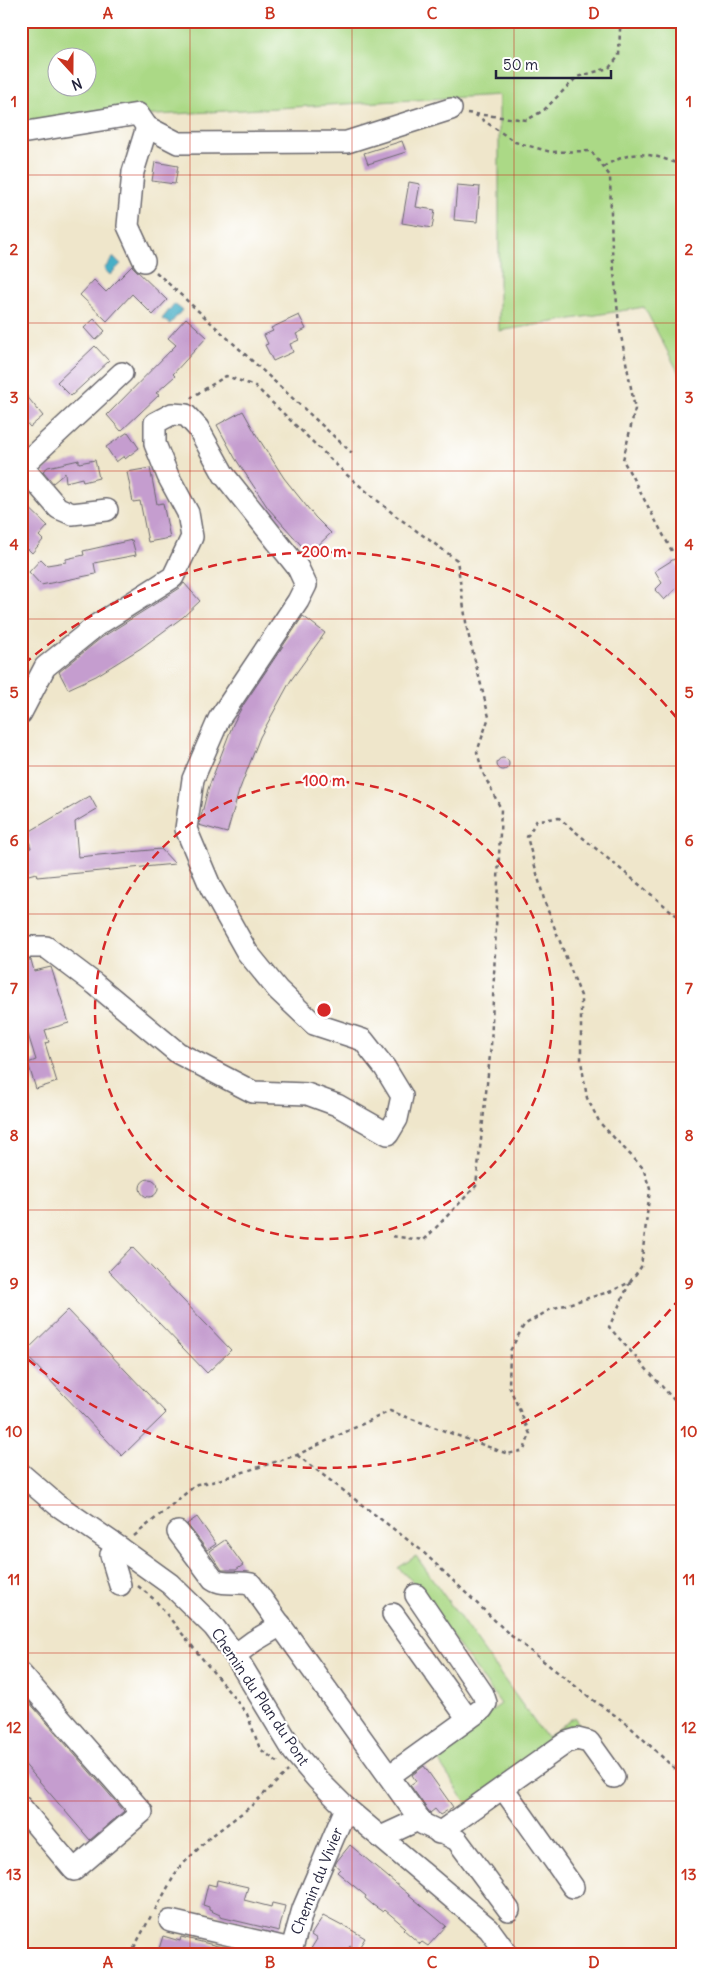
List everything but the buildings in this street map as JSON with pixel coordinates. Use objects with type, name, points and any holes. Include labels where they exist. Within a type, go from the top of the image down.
[{"type":"street","points":[[21,133],[138,114],[147,127],[178,143],[346,142],[451,109]]},
{"type":"street","points":[[144,261],[128,226],[133,172],[147,127]]},
{"type":"street","points":[[107,510],[72,514],[58,508],[22,466],[122,373]]},
{"type":"street","points":[[21,713],[45,667],[97,625],[173,577],[192,537],[188,513],[168,476],[155,444],[155,423],[172,414],[186,415],[198,428],[224,475],[298,568],[306,586],[298,601],[219,719],[193,779],[186,830],[211,888],[248,952],[278,990],[314,1024],[362,1040],[385,1068],[402,1096],[398,1119],[388,1134],[337,1105],[307,1094],[253,1092],[178,1053],[95,984],[46,947],[21,947]]},
{"type":"street","name":"Chemin du Plan du Pont","points":[[21,1474],[56,1504],[170,1584],[214,1627],[234,1655],[294,1752],[317,1779],[346,1808],[489,1929],[508,1955]]},
{"type":"street","points":[[178,1532],[218,1583],[243,1582],[251,1584],[389,1776],[413,1821]]},
{"type":"street","points":[[120,1548],[111,1555],[128,1585]]},
{"type":"street","points":[[389,1776],[482,1709],[486,1703],[486,1698],[416,1595]]},
{"type":"street","points":[[393,1614],[468,1719]]},
{"type":"street","points":[[234,1655],[281,1625]]},
{"type":"street","points":[[21,1674],[142,1812],[74,1870],[21,1807]]},
{"type":"street","points":[[439,1833],[567,1742],[578,1739],[590,1742],[614,1777]]},
{"type":"street","points":[[502,1788],[573,1887]]},
{"type":"street","name":"Chemin du Vivier","points":[[290,1952],[303,1909],[346,1808]]},
{"type":"street","points":[[381,1837],[413,1821],[457,1840],[509,1910]]},
{"type":"street","points":[[170,1921],[290,1952]]},
{"type":"path","points":[[451,109],[474,114],[527,120],[544,110],[577,77],[609,68],[620,56],[620,29],[628,21]]},
{"type":"path","points":[[474,114],[515,142],[551,152],[591,151],[610,176],[612,250],[619,325],[635,409],[623,460],[673,553]]},
{"type":"path","points":[[603,167],[620,157],[640,153],[682,165]]},
{"type":"path","points":[[144,261],[352,452]]},
{"type":"path","points":[[186,415],[192,397],[226,376],[255,386],[354,481],[396,516],[457,560],[468,629],[489,717],[477,752],[483,773],[501,810],[491,1046],[476,1186],[424,1240],[390,1236]]},
{"type":"path","points":[[682,920],[559,818],[537,820],[527,837],[545,903],[581,996],[581,1061],[587,1098],[600,1123],[643,1168],[650,1189],[641,1267],[630,1282],[609,1327],[682,1409]]},
{"type":"path","points":[[120,1548],[197,1484],[212,1482],[297,1455],[390,1411],[508,1454],[524,1450],[530,1434],[509,1386],[510,1351],[524,1325],[551,1309],[612,1291],[630,1282]]},
{"type":"path","points":[[297,1455],[421,1550],[509,1634],[593,1700],[626,1723],[675,1769],[682,1773]]},
{"type":"path","points":[[128,1585],[155,1600],[247,1714],[260,1749],[289,1770],[294,1776]]},
{"type":"path","points":[[675,1769],[682,1758]]},
{"type":"path","points":[[130,1955],[178,1869],[209,1838],[250,1807],[289,1770]]},
{"type":"green space","points":[[21,21],[682,21],[682,379],[644,307],[499,331],[499,95],[21,123]]},
{"type":"green space","points":[[416,1556],[546,1738],[574,1717],[579,1724],[467,1804],[441,1765],[439,1751],[442,1746],[501,1704],[411,1580],[398,1568]]},
{"type":"water","points":[[114,257],[121,264],[110,275],[104,269]]},
{"type":"water","points":[[174,304],[182,310],[170,324],[162,319]]}]
